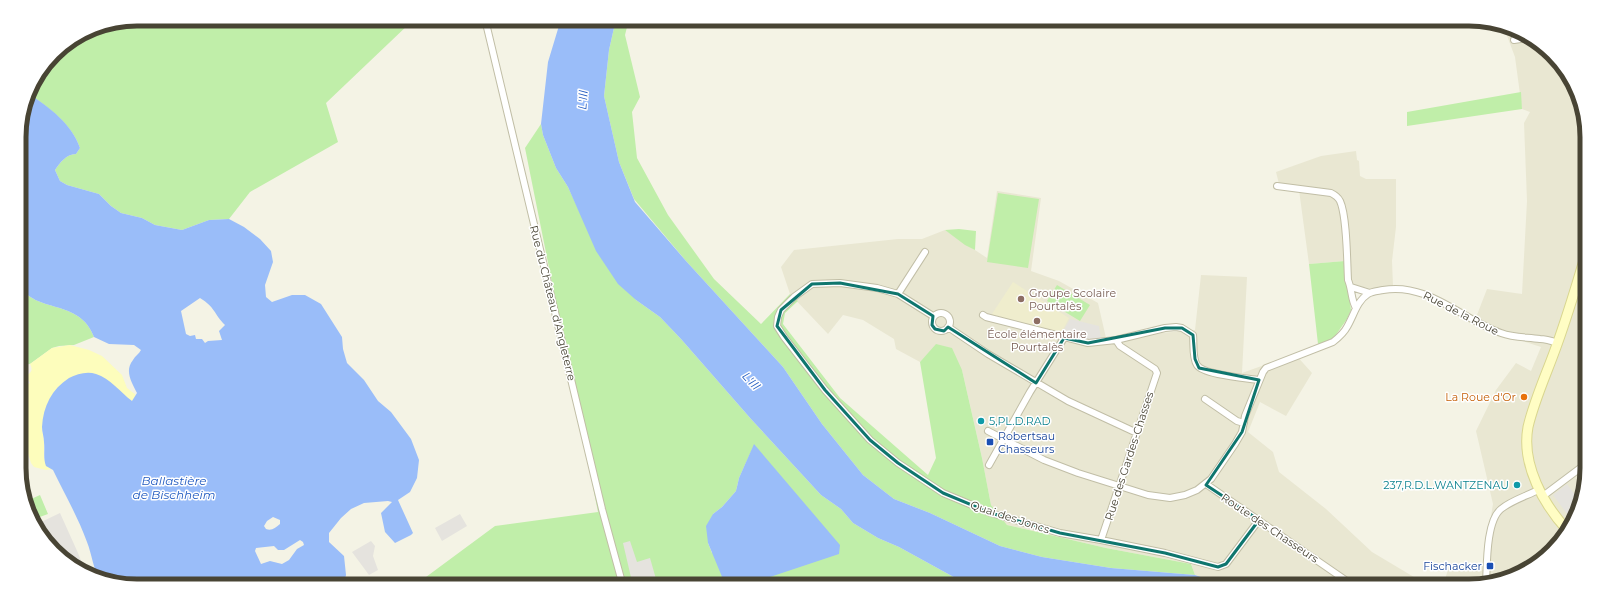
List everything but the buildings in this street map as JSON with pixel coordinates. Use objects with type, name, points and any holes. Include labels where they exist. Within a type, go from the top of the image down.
[{"type":"main road","points":[[1564,526],[1554,515],[1541,492],[1531,469],[1528,457],[1527,436],[1532,414],[1558,343],[1580,273]]},
{"type":"street","name":"Rue du Château d'Angleterre","points":[[487,26],[602,510],[620,579]]},
{"type":"street","points":[[1514,40],[1521,39]]},
{"type":"street","points":[[1277,186],[1331,193],[1336,196],[1343,210],[1348,280],[1351,287],[1352,303],[1356,308]]},
{"type":"street","points":[[925,252],[898,294],[933,316]]},
{"type":"street","name":"Quai des Joncs","points":[[898,294],[877,288],[848,284],[812,284],[794,297],[781,310],[778,317],[777,326],[825,390],[870,440],[898,463],[943,493],[991,513],[1060,533],[1165,553],[1218,567],[1226,564],[1259,520]]},
{"type":"street","points":[[1351,287],[1370,293]]},
{"type":"street","name":"Rue de la Roue","points":[[1370,293],[1394,288],[1413,290],[1427,294],[1484,326],[1500,333],[1518,337],[1540,338],[1558,343]]},
{"type":"street","points":[[988,431],[1002,440],[1058,465],[1120,486],[1148,495],[1170,498],[1185,496],[1206,484],[1235,444],[1242,432],[1244,422],[1259,380],[1266,368],[1333,342],[1347,327],[1362,299],[1370,293]]},
{"type":"street","points":[[938,313],[946,314],[950,319],[948,327],[944,331],[936,329],[932,325],[933,316],[938,313]]},
{"type":"street","points":[[983,315],[1064,338],[1088,343],[1116,340],[1164,328],[1182,328],[1193,335],[1195,359],[1200,368],[1219,374],[1259,380]]},
{"type":"street","points":[[948,327],[988,354],[1068,402],[1137,433]]},
{"type":"street","points":[[989,465],[1002,440],[1064,338]]},
{"type":"street","name":"Rue des Gardes-Chasses","points":[[1102,540],[1157,373],[1155,369],[1120,346],[1116,340]]},
{"type":"street","points":[[1205,400],[1237,421],[1244,422]]},
{"type":"street","points":[[1486,578],[1490,533],[1496,515],[1501,509],[1541,492],[1580,467]]},
{"type":"street","name":"Route des Chasseurs","points":[[1206,484],[1344,579]]},
{"type":"highlighted area","points":[[840,283],[898,294],[933,316],[932,325],[935,329],[944,331],[948,327],[1036,383],[1064,338],[1088,343],[1165,328],[1182,328],[1193,335],[1195,359],[1199,368],[1259,380],[1242,432],[1206,485],[1259,520],[1226,564],[1218,567],[1165,553],[1060,533],[991,513],[943,493],[898,463],[870,440],[825,390],[777,326],[781,310],[812,284]]},
{"type":"shaded area","points":[[137,26],[407,26],[326,103],[338,142],[250,192],[229,219],[209,220],[182,230],[155,225],[142,218],[121,213],[111,206],[99,194],[67,185],[60,181],[55,170],[64,159],[72,154],[76,154],[80,148],[71,131],[59,117],[33,97],[41,81],[53,64],[64,53],[81,41],[108,30]]},
{"type":"shaded area","points":[[614,26],[627,26],[625,35],[640,97],[632,112],[637,158],[668,215],[714,279],[761,324],[790,294],[798,301],[785,313],[783,324],[840,398],[928,475],[936,458],[920,362],[936,344],[952,348],[962,370],[991,505],[1007,525],[1106,548],[1191,564],[1195,575],[1111,568],[1042,557],[1000,546],[930,513],[894,499],[863,475],[822,424],[783,367],[686,261],[634,199],[619,162],[604,96],[609,50]]},
{"type":"shaded area","points":[[1506,32],[1518,37],[1537,49],[1548,58],[1557,69],[1572,94],[1579,122],[1579,483],[1569,517],[1548,547],[1537,556],[1512,571],[1491,577],[1477,579],[1445,579],[1450,563],[1482,571],[1493,504],[1476,431],[1496,390],[1516,363],[1531,371],[1541,347],[1519,340],[1475,320],[1487,289],[1522,294],[1527,201],[1524,123],[1530,112],[1522,109],[1515,57]]},
{"type":"shaded area","points":[[1521,92],[1522,109],[1407,126],[1407,112]]},
{"type":"shaded area","points":[[541,124],[543,135],[556,168],[568,187],[582,217],[636,300],[660,317],[821,495],[841,509],[853,523],[878,538],[899,547],[957,579],[428,579],[426,577],[495,526],[598,512],[525,148]],"holes":[[[754,445],[712,553],[708,543],[713,514],[722,507],[736,491],[739,478]]]},
{"type":"shaded area","points":[[1356,151],[1357,160],[1359,161],[1360,176],[1366,179],[1396,179],[1396,227],[1392,261],[1393,286],[1373,289],[1358,286],[1349,288],[1345,261],[1309,264],[1299,190],[1280,188],[1276,172],[1321,156]]},
{"type":"shaded area","points":[[997,191],[1041,198],[1031,271],[1059,281],[1098,303],[1106,338],[1195,330],[1201,275],[1247,277],[1242,373],[1295,354],[1312,373],[1286,416],[1260,402],[1248,432],[1273,452],[1279,472],[1326,509],[1372,552],[1417,579],[1207,579],[1195,575],[1191,564],[1106,548],[1007,525],[991,505],[962,370],[936,345],[920,362],[896,349],[894,339],[863,320],[843,315],[828,334],[790,294],[781,267],[794,250],[898,239],[922,239],[945,230],[987,258]]},
{"type":"shaded area","points":[[998,193],[1039,199],[1028,268],[987,262]]},
{"type":"shaded area","points":[[959,229],[976,231],[975,250],[965,245],[945,230]]},
{"type":"shaded area","points":[[1345,261],[1351,310],[1347,319],[1333,339],[1318,344],[1309,264]]},
{"type":"shaded area","name":"Groupe Scolaire Pourtalès","points":[[1013,282],[1069,318],[1060,335],[990,317]]},
{"type":"shaded area","points":[[1057,285],[1090,305],[1080,321],[1047,301]]},
{"type":"shaded area","points":[[26,293],[36,300],[78,316],[87,325],[94,337],[74,345],[52,348],[30,364],[26,364]]},
{"type":"shaded area","points":[[1070,319],[1099,326],[1101,339],[1089,342],[1061,335]]},
{"type":"shaded area","points":[[1567,484],[1576,496],[1569,517],[1553,495]]},
{"type":"shaded area","points":[[40,495],[48,514],[38,518],[31,499]]},
{"type":"shaded area","points":[[60,513],[83,565],[64,552],[53,541],[40,522]]},
{"type":"shaded area","points":[[460,514],[467,526],[442,541],[435,528]]},
{"type":"shaded area","points":[[371,541],[375,546],[373,556],[378,570],[369,575],[352,552]]},
{"type":"shaded area","points":[[630,541],[637,562],[650,558],[656,579],[631,579],[623,543]]},
{"type":"sand","points":[[70,345],[89,350],[102,356],[122,375],[127,388],[136,395],[132,401],[42,428],[44,459],[53,469],[46,470],[34,467],[31,463],[26,448],[26,385],[30,383],[26,376],[31,371],[30,364],[52,348]]},
{"type":"water","name":"L'Ill","points":[[559,26],[614,26],[609,50],[604,96],[619,162],[635,202],[686,261],[783,367],[822,424],[863,475],[894,499],[930,513],[1000,546],[1042,557],[1111,568],[1195,575],[1207,579],[957,579],[899,547],[878,538],[853,523],[841,509],[821,495],[660,317],[636,300],[618,284],[596,251],[568,187],[556,168],[543,135],[541,124],[548,62]]},
{"type":"water","name":"Ballastière de Bischheim","points":[[33,97],[52,110],[66,124],[80,148],[76,154],[72,154],[64,159],[55,170],[60,181],[67,185],[99,194],[111,206],[121,213],[142,218],[155,225],[182,230],[209,220],[229,219],[244,227],[260,239],[271,251],[273,262],[265,285],[266,297],[272,302],[292,295],[305,295],[321,304],[342,337],[343,349],[347,363],[364,380],[378,401],[391,412],[411,439],[419,460],[417,478],[410,492],[398,500],[413,533],[395,543],[385,532],[381,513],[392,502],[364,503],[351,509],[341,518],[329,533],[329,542],[344,556],[346,575],[345,579],[129,579],[115,577],[96,571],[87,542],[75,514],[53,470],[46,466],[42,429],[44,412],[46,405],[58,387],[69,378],[82,373],[93,373],[101,376],[132,401],[137,393],[130,377],[129,368],[130,364],[141,350],[134,345],[109,344],[94,337],[87,325],[78,316],[36,300],[27,294],[26,129]],"holes":[[[200,298],[205,301],[225,325],[219,331],[222,340],[208,341],[205,343],[202,339],[196,339],[195,335],[190,336],[186,334],[181,311]],[[273,517],[280,520],[280,524],[273,529],[268,530],[264,526],[267,521]],[[300,540],[304,545],[297,549],[289,560],[282,564],[270,561],[261,564],[255,551],[256,548],[274,546],[278,550],[284,550]]]},
{"type":"water","points":[[754,444],[840,545],[839,554],[764,579],[723,579],[708,543],[706,526],[713,514],[722,507],[736,491],[739,478]]},
{"type":"place","name":"Groupe Scolaire Pourtalès","points":[[1021,299]]},
{"type":"place","name":"École élémentaire Pourtalès","points":[[1037,321]]},
{"type":"place","name":"La Roue d'Or","points":[[1524,397]]},
{"type":"place","name":"5,PL.D.RAD","points":[[981,421]]},
{"type":"place","name":"Robertsau Chasseurs","points":[[990,442]]},
{"type":"place","name":"237,R.D.L.WANTZENAU","points":[[1517,485]]},
{"type":"place","name":"Fischacker","points":[[1490,566]]}]
